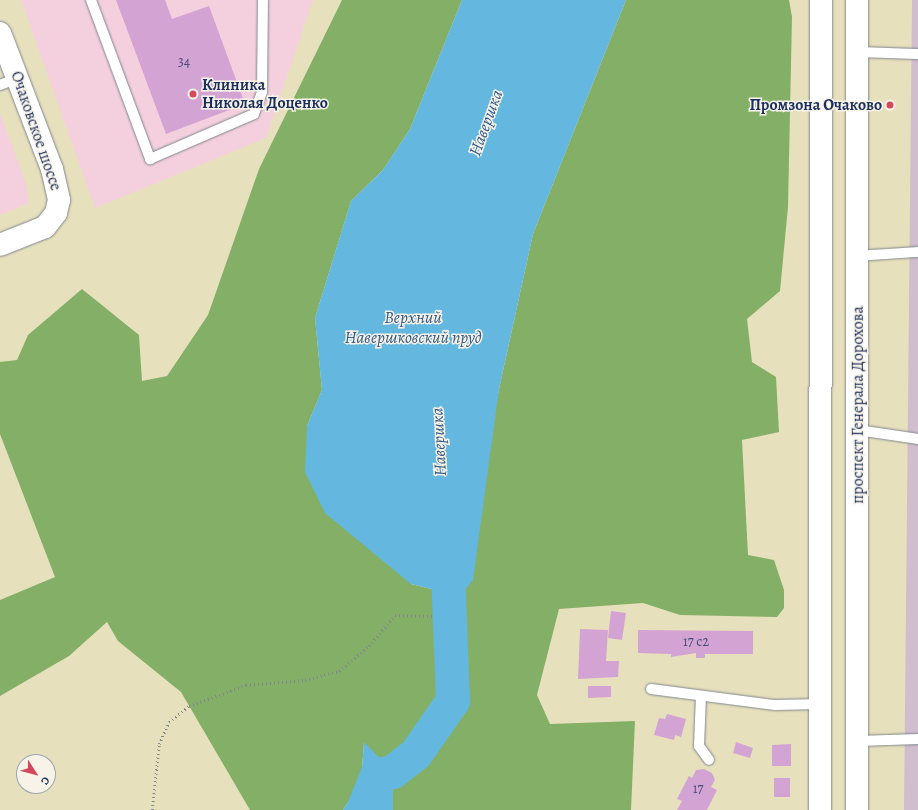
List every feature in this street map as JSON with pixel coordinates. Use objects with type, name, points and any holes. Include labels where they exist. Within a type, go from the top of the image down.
[{"type":"main road","points":[[820,810],[821,0]]},
{"type":"main road","name":"проспект Генерала Дорохова","points":[[857,0],[857,810]]},
{"type":"main road","name":"Очаковское шоссе","points":[[0,33],[9,81],[52,169],[59,200],[56,213],[44,227],[0,245]]},
{"type":"lane","points":[[91,0],[150,159],[254,114],[262,92],[263,0]]},
{"type":"lane","points":[[857,52],[918,54]]},
{"type":"lane","points":[[857,256],[918,252]]},
{"type":"lane","points":[[858,430],[918,439]]},
{"type":"lane","points":[[651,689],[774,705],[820,704]]},
{"type":"lane","points":[[701,696],[699,746],[709,760]]},
{"type":"lane","points":[[858,740],[918,739]]},
{"type":"path","points":[[152,810],[159,744],[169,722],[189,706],[246,685],[305,680],[339,671],[369,646],[395,615],[432,616]]},
{"type":"shaded area","points":[[21,0],[313,0],[266,138],[95,208]]},
{"type":"shaded area","points":[[912,0],[918,0],[918,810],[904,810]]},
{"type":"shaded area","points":[[0,113],[26,183],[29,203],[0,215]]},
{"type":"green space","points":[[342,0],[462,0],[410,129],[383,170],[351,201],[315,318],[322,390],[307,426],[411,584],[460,596],[499,389],[533,234],[626,0],[789,0],[792,17],[788,207],[780,291],[747,319],[752,362],[776,377],[779,432],[742,440],[748,555],[774,560],[784,590],[784,608],[777,617],[680,615],[643,603],[559,609],[537,695],[550,724],[635,721],[631,810],[393,810],[393,772],[364,743],[361,782],[343,810],[250,810],[181,692],[118,641],[107,622],[69,656],[0,696],[0,600],[55,577],[0,434],[0,362],[17,360],[28,335],[82,289],[139,335],[142,381],[167,376],[208,315],[259,169]]},
{"type":"water","name":"Верхний Навершковский пруд","points":[[462,0],[626,0],[533,234],[499,389],[473,580],[460,596],[411,584],[325,513],[305,472],[307,426],[322,390],[315,318],[351,201],[383,170],[410,129]]},
{"type":"water","points":[[364,742],[393,772],[393,810],[343,810],[361,782]]},
{"type":"building","points":[[116,0],[165,0],[172,19],[209,6],[245,104],[166,134]]},
{"type":"building","points":[[611,611],[626,613],[622,640],[608,638]]},
{"type":"building","points":[[580,629],[608,630],[606,661],[619,661],[618,677],[578,679]]},
{"type":"building","points":[[638,630],[753,631],[753,654],[705,654],[705,658],[696,658],[696,653],[671,657],[671,654],[638,653]]},
{"type":"building","points":[[588,686],[611,686],[611,697],[588,698]]},
{"type":"building","points":[[667,714],[686,719],[681,737],[675,735],[674,740],[654,735],[659,718],[665,719]]},
{"type":"building","points":[[736,742],[753,748],[750,758],[733,753]]},
{"type":"building","points":[[791,744],[791,766],[772,766],[772,745]]},
{"type":"building","points":[[704,769],[712,773],[715,780],[711,787],[717,790],[707,810],[677,810],[682,801],[677,799],[689,776],[692,778],[696,770]]},
{"type":"building","points":[[774,778],[790,778],[790,797],[774,797]]},
{"type":"waterway","name":"Навершка","points":[[363,810],[377,775],[393,772],[416,754],[453,701],[447,547]]},
{"type":"place","name":"Клиника Николая Доценко","points":[[193,94]]},
{"type":"place","name":"Промзона Очаково","points":[[890,105]]}]
